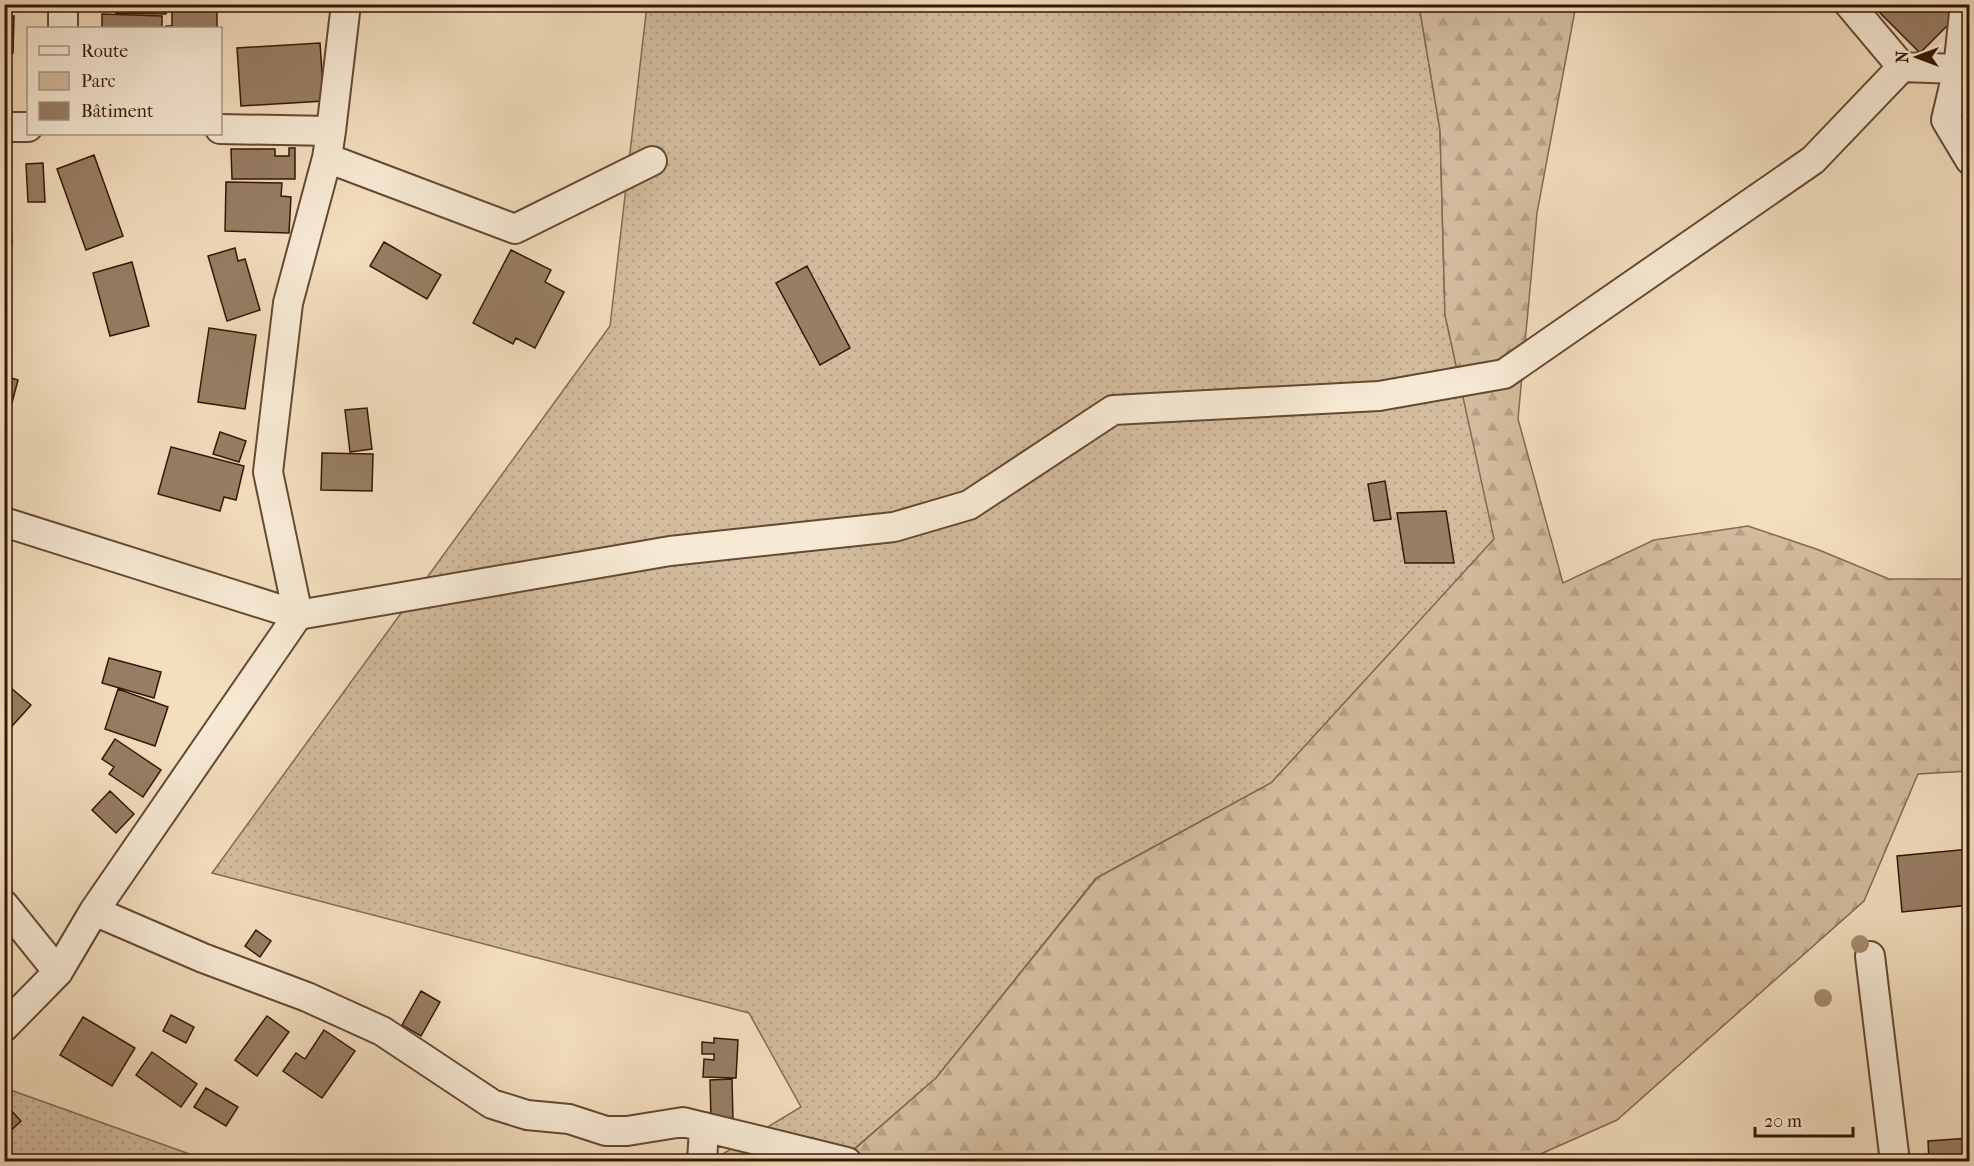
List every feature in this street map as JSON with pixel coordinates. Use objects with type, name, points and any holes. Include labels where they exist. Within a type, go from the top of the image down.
[{"type":"street","points":[[63,4],[63,27]]},
{"type":"street","points":[[4,1027],[58,972],[94,911],[298,615],[268,472],[288,303],[329,144],[346,4]]},
{"type":"street","points":[[1849,4],[1902,67],[1958,69]]},
{"type":"street","points":[[1965,4],[1958,69],[1946,120],[1970,160]]},
{"type":"street","points":[[4,522],[298,615],[670,551],[894,527],[969,505],[1113,410],[1379,396],[1504,374],[1813,160],[1902,67]]},
{"type":"street","points":[[4,127],[27,127]]},
{"type":"street","points":[[222,129],[329,144],[515,229],[652,161]]},
{"type":"street","points":[[4,905],[58,972]]},
{"type":"street","points":[[94,911],[203,958],[307,997],[382,1031],[492,1104],[527,1115],[569,1119],[606,1131],[627,1131],[683,1122],[847,1161]]},
{"type":"street","points":[[1870,956],[1895,1161]]},
{"type":"street","points":[[702,1161],[704,1127]]},
{"type":"green space","points":[[647,5],[1419,5],[1440,130],[1445,315],[1495,539],[1271,783],[1096,878],[936,1078],[840,1161],[711,1161],[801,1107],[749,1013],[212,873],[610,326]]},
{"type":"green space","points":[[1419,5],[1576,5],[1537,213],[1518,419],[1563,583],[1654,540],[1748,526],[1819,550],[1889,579],[1969,579],[1969,771],[1918,774],[1864,901],[1617,1120],[1525,1161],[840,1162],[936,1078],[1097,878],[1271,783],[1494,539],[1445,315],[1440,130]]},
{"type":"green space","points":[[5,1088],[209,1161],[5,1161]]},
{"type":"building","points":[[4,4],[17,4],[17,10],[4,9]]},
{"type":"building","points":[[116,4],[166,4],[166,14],[116,13]]},
{"type":"building","points":[[1955,4],[1962,11],[1920,53],[1872,5]]},
{"type":"building","points":[[172,9],[217,9],[217,27],[166,27],[172,26]]},
{"type":"building","points":[[102,14],[162,16],[162,27],[102,27]]},
{"type":"building","points":[[4,16],[14,16],[13,53],[4,53]]},
{"type":"building","points":[[320,43],[324,101],[241,106],[237,48]]},
{"type":"building","points":[[289,148],[295,148],[295,179],[232,179],[231,149],[275,149],[275,156],[289,156]]},
{"type":"building","points":[[94,155],[123,236],[86,250],[57,169]]},
{"type":"building","points":[[43,163],[45,202],[28,202],[26,164]]},
{"type":"building","points":[[226,182],[282,183],[281,196],[291,197],[289,233],[225,231]]},
{"type":"building","points":[[4,201],[10,201],[12,245],[4,245]]},
{"type":"building","points":[[384,242],[441,275],[427,299],[370,266]]},
{"type":"building","points":[[235,248],[238,261],[245,259],[260,310],[227,321],[208,256]]},
{"type":"building","points":[[511,250],[551,270],[545,282],[564,292],[535,348],[516,338],[513,344],[473,323]]},
{"type":"building","points":[[132,262],[149,326],[110,336],[93,273]]},
{"type":"building","points":[[807,266],[850,348],[820,365],[776,283]]},
{"type":"building","points":[[209,328],[256,335],[245,409],[198,402]]},
{"type":"building","points":[[4,376],[18,380],[9,414],[4,413]]},
{"type":"building","points":[[367,408],[372,449],[350,452],[345,410]]},
{"type":"building","points":[[220,432],[246,441],[239,462],[213,454]]},
{"type":"building","points":[[171,447],[244,466],[236,500],[224,497],[220,511],[158,494]]},
{"type":"building","points":[[322,453],[373,454],[372,491],[321,490]]},
{"type":"building","points":[[1385,481],[1391,519],[1374,521],[1368,484]]},
{"type":"building","points":[[1446,511],[1454,563],[1405,563],[1397,513]]},
{"type":"building","points":[[109,658],[161,672],[154,698],[102,683]]},
{"type":"building","points":[[4,682],[31,705],[4,735]]},
{"type":"building","points":[[118,689],[168,707],[155,746],[105,729]]},
{"type":"building","points":[[115,739],[161,770],[143,797],[109,774],[114,767],[102,759]]},
{"type":"building","points":[[110,791],[134,814],[116,833],[92,810]]},
{"type":"building","points":[[1970,849],[1970,905],[1902,912],[1897,856]]},
{"type":"building","points":[[256,930],[271,941],[260,957],[245,946]]},
{"type":"building","points":[[421,991],[440,1002],[421,1036],[402,1025]]},
{"type":"building","points":[[171,1015],[194,1027],[186,1043],[163,1031]]},
{"type":"building","points":[[267,1016],[289,1032],[257,1076],[235,1060]]},
{"type":"building","points":[[83,1017],[135,1048],[112,1086],[60,1055]]},
{"type":"building","points":[[324,1030],[355,1051],[322,1098],[283,1071],[296,1053],[305,1059]]},
{"type":"building","points":[[714,1038],[738,1040],[736,1078],[703,1077],[704,1059],[714,1060],[714,1054],[702,1054],[702,1042],[714,1043]]},
{"type":"building","points":[[152,1052],[197,1084],[181,1107],[136,1075]]},
{"type":"building","points":[[732,1079],[733,1121],[711,1121],[710,1080]]},
{"type":"building","points":[[206,1088],[238,1107],[226,1126],[194,1107]]},
{"type":"building","points":[[4,1103],[21,1121],[4,1137]]},
{"type":"building","points":[[1970,1138],[1970,1162],[1929,1162],[1928,1141]]},
{"type":"building","points":[[770,1144],[782,1162],[758,1162],[754,1155]]}]
